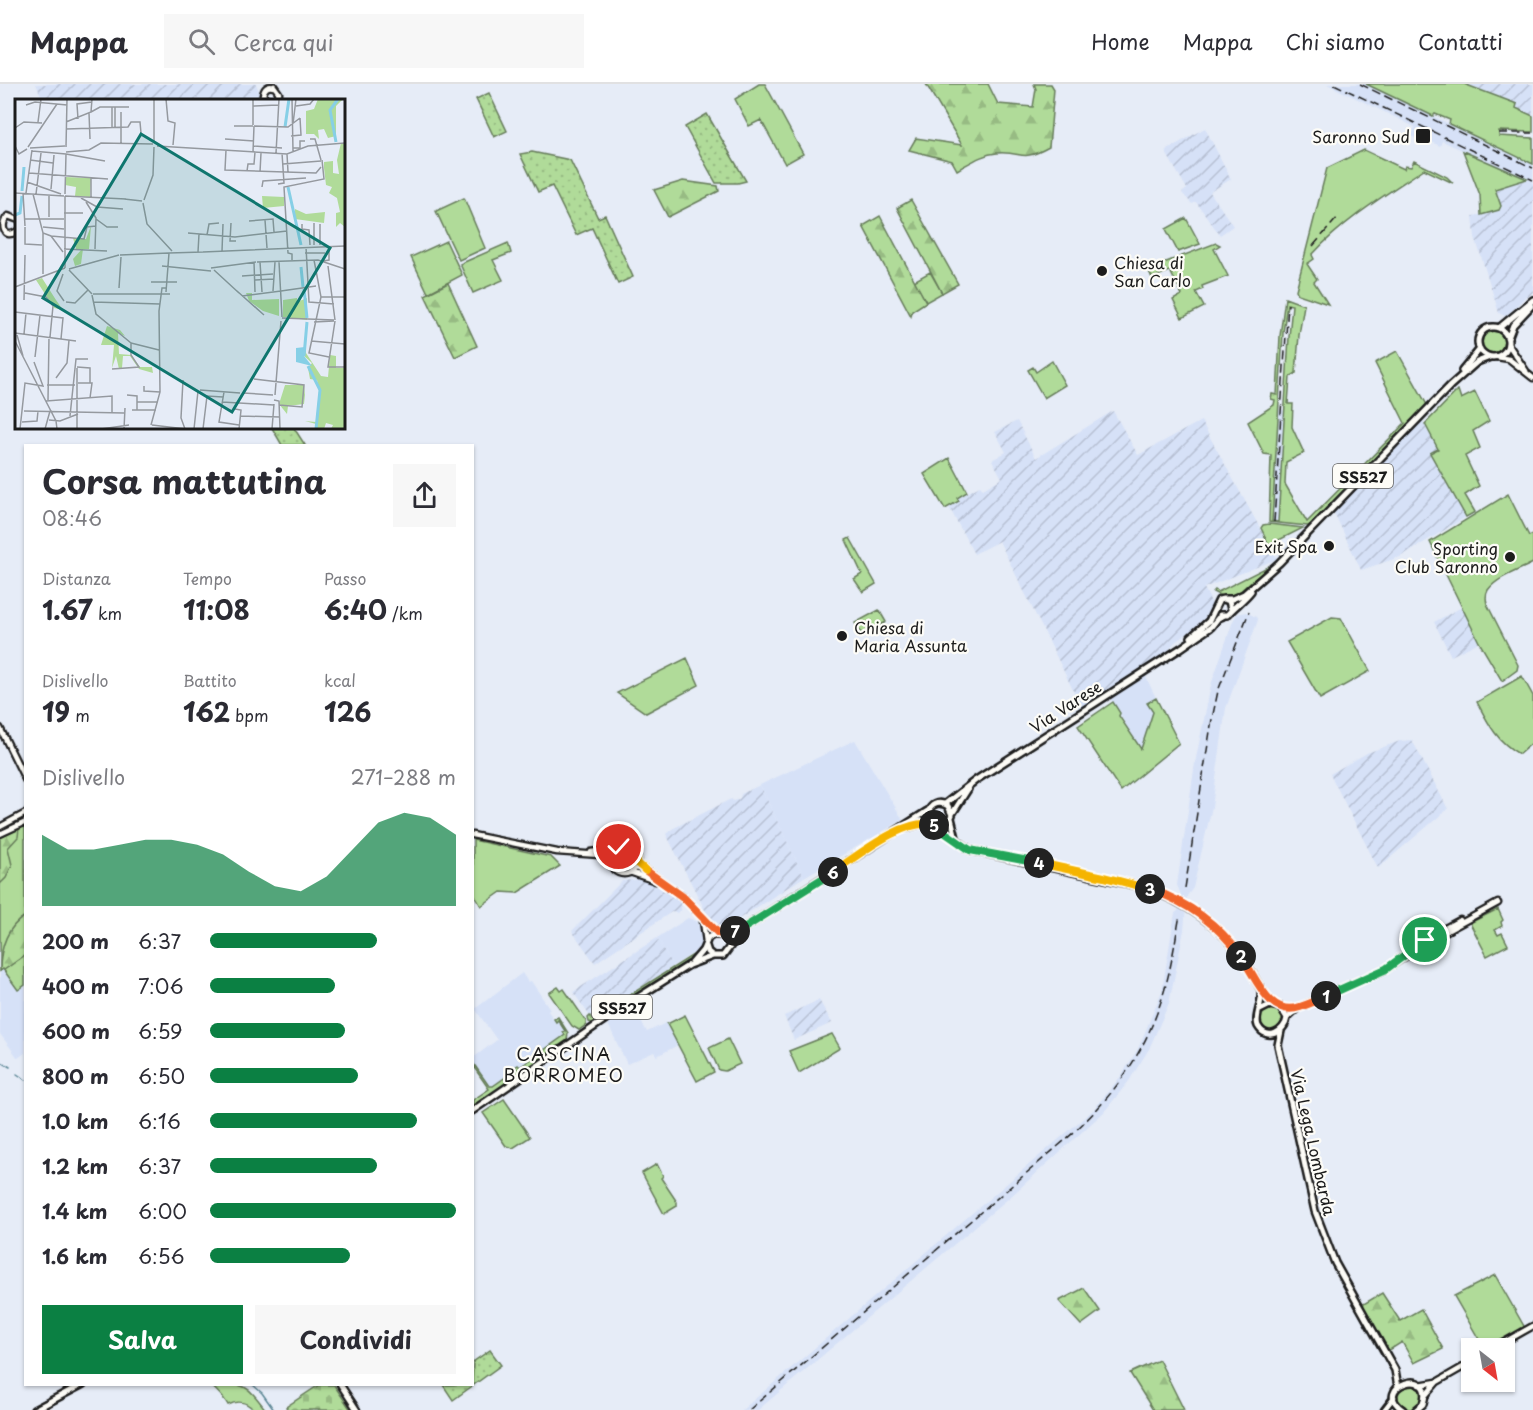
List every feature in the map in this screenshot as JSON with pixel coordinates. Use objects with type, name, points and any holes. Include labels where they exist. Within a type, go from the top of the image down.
[{"type":"main road","points":[[1499,328],[1533,302]]},
{"type":"main road","points":[[1508,341],[1505,332],[1492,327],[1483,331],[1479,339],[1480,349],[1490,357],[1497,357],[1504,352],[1508,341],[1513,325],[1533,302]]},
{"type":"main road","name":"SS527","points":[[1450,386],[1480,349]]},
{"type":"main road","name":"SS527","points":[[1231,609],[1247,597],[1450,386],[1477,362],[1490,357]]},
{"type":"main road","name":"SS527","points":[[1225,599],[1244,594],[1275,566]]},
{"type":"main road","points":[[1225,599],[1230,603],[1231,609],[1227,615],[1223,616],[1216,612],[1215,605],[1219,600],[1225,599]]},
{"type":"main road","name":"Via Varese","points":[[1169,656],[1205,626],[1215,605]]},
{"type":"main road","name":"Via Varese","points":[[945,804],[976,780],[1169,656],[1223,616]]},
{"type":"main road","name":"Via Varese","points":[[951,816],[961,797],[976,780]]},
{"type":"main road","name":"SS527","points":[[689,965],[711,935],[744,928],[894,833],[935,804],[945,804]]},
{"type":"main road","points":[[945,804],[950,809],[956,839]]},
{"type":"main road","points":[[928,810],[928,818],[935,825],[970,850],[1139,886],[1174,899],[1196,911],[1221,932],[1246,963],[1260,987],[1287,1018],[1281,1031],[1274,1034],[1261,1029],[1257,1022],[1262,1003],[1260,987]]},
{"type":"main road","name":"SS527","points":[[894,833],[919,824],[946,825],[951,816]]},
{"type":"main road","name":"SS527","points":[[474,1110],[592,1027],[689,965],[712,956],[723,956],[729,951],[730,946],[744,928]]},
{"type":"main road","points":[[721,934],[728,939],[730,946]]},
{"type":"main road","points":[[706,944],[712,956]]},
{"type":"main road","points":[[1260,1010],[1268,1005],[1277,1006]]},
{"type":"main road","name":"Via Lega Lombarda","points":[[1281,1031],[1278,1045],[1315,1211],[1335,1263],[1395,1370],[1398,1387]]},
{"type":"main road","name":"Via Lega Lombarda","points":[[1267,1033],[1278,1045]]},
{"type":"main road","name":"Via Lega Lombarda","points":[[1395,1370],[1408,1381]]},
{"type":"main road","points":[[1402,1410],[1394,1397],[1398,1387],[1408,1381],[1419,1385],[1425,1396],[1423,1407],[1416,1410]]},
{"type":"main road","points":[[34,1410],[79,1386]]},
{"type":"street","points":[[265,89],[273,85],[279,93],[276,99]]},
{"type":"street","points":[[15,218],[5,217],[1,221],[1,229],[9,235],[15,232]]},
{"type":"street","points":[[1508,341],[1527,373]]},
{"type":"street","points":[[1497,357],[1509,359],[1533,378]]},
{"type":"street","points":[[0,729],[24,777]]},
{"type":"street","points":[[9,746],[24,772]]},
{"type":"street","points":[[0,827],[24,814]]},
{"type":"street","points":[[0,834],[24,823]]},
{"type":"street","points":[[474,835],[564,852],[600,855],[610,861],[615,870],[623,873],[634,869],[637,863],[637,856],[633,849],[622,846],[615,849],[564,852]]},
{"type":"street","points":[[610,861],[615,849]]},
{"type":"street","points":[[637,863],[683,897],[721,934]]},
{"type":"street","points":[[629,872],[664,884]]},
{"type":"street","points":[[1287,1018],[1298,1008],[1389,967],[1434,934],[1498,903]]},
{"type":"street","points":[[702,918],[706,944]]},
{"type":"street","points":[[1277,1006],[1298,1008]]},
{"type":"street","points":[[1512,1338],[1533,1326]]},
{"type":"street","points":[[1425,1396],[1437,1382],[1461,1368]]},
{"type":"street","points":[[1419,1385],[1437,1382]]},
{"type":"street","points":[[341,1386],[357,1410]]},
{"type":"street","points":[[1384,1410],[1394,1397]]},
{"type":"street","points":[[1396,1410],[1402,1410]]},
{"type":"shaded area","points":[[36,84],[256,84],[263,99],[43,99]]},
{"type":"shaded area","points":[[1327,84],[1366,84],[1533,164],[1533,182],[1442,141],[1440,146],[1431,142],[1429,145],[1411,136],[1415,127]]},
{"type":"shaded area","points":[[1464,84],[1533,84],[1533,116],[1516,108],[1517,105]]},
{"type":"shaded area","points":[[1205,128],[1231,179],[1210,192],[1233,226],[1220,235],[1196,202],[1192,204],[1182,193],[1187,189],[1165,151]]},
{"type":"shaded area","points":[[1527,179],[1533,182],[1533,292],[1505,316],[1499,313],[1475,237],[1473,216],[1484,214],[1501,206],[1495,189]]},
{"type":"shaded area","points":[[1279,410],[1285,410],[1278,522],[1272,521]]},
{"type":"shaded area","points":[[1113,411],[1138,455],[1201,421],[1277,559],[1204,588],[1212,604],[1207,620],[1175,642],[1164,656],[1082,708],[999,541],[974,554],[949,507],[958,501],[957,498],[980,486],[983,489],[1002,478],[992,460],[1006,452],[995,432],[1017,421],[1036,458]]},
{"type":"shaded area","points":[[1421,418],[1438,449],[1430,453],[1466,517],[1400,557],[1361,570],[1332,508]]},
{"type":"shaded area","points":[[1462,607],[1479,642],[1451,656],[1434,622]]},
{"type":"shaded area","points":[[1246,612],[1258,620],[1226,708],[1212,807],[1193,888],[1187,896],[1184,930],[1169,1003],[1149,1049],[1129,1081],[1104,1112],[1009,1198],[758,1410],[742,1410],[1093,1110],[1121,1076],[1138,1049],[1162,991],[1175,913],[1178,911],[1181,895],[1177,885],[1195,763],[1211,685],[1233,621],[1237,614]]},
{"type":"shaded area","points":[[1145,675],[1156,698],[1147,703],[1153,712],[1141,750],[1110,698]]},
{"type":"shaded area","points":[[855,740],[903,820],[804,877],[760,785]]},
{"type":"shaded area","points":[[1412,740],[1448,809],[1378,868],[1330,774],[1367,753],[1400,741]]},
{"type":"shaded area","points":[[760,785],[804,877],[723,929],[706,912],[666,834],[731,799],[734,801],[740,798],[741,794]]},
{"type":"shaded area","points":[[640,879],[663,888],[680,902],[681,910],[677,913],[673,911],[595,963],[572,931],[622,881]]},
{"type":"shaded area","points":[[688,918],[698,922],[703,938],[700,949],[673,966],[657,938]]},
{"type":"shaded area","points":[[657,938],[673,966],[592,1019],[573,992]]},
{"type":"shaded area","points":[[3,969],[18,990],[24,986],[24,1054],[18,1058],[0,1034],[0,971]]},
{"type":"shaded area","points":[[522,973],[528,982],[531,981],[550,1009],[548,1011],[555,1021],[558,1020],[566,1031],[565,1035],[520,1067],[518,1065],[517,1069],[492,1087],[474,1064],[474,1057],[497,1040],[475,1009]]},
{"type":"shaded area","points":[[819,1000],[832,1023],[794,1040],[784,1016]]},
{"type":"shaded area","points":[[632,1005],[647,1032],[666,1023],[678,1045],[657,1056],[654,1052],[627,1064],[607,1022]]},
{"type":"green space","points":[[759,84],[765,84],[803,154],[785,164],[761,120],[749,126],[735,99]]},
{"type":"green space","points":[[926,84],[988,84],[998,104],[1033,107],[1036,89],[1034,84],[1051,84],[1054,89],[1049,147],[1027,155],[1006,153],[986,155],[957,170],[952,161],[909,150],[916,138],[962,145]]},
{"type":"green space","points":[[1366,84],[1464,84],[1517,104],[1516,108],[1533,116],[1533,132],[1499,131],[1499,136],[1533,138],[1533,164],[1449,124],[1450,120],[1435,114],[1433,116]]},
{"type":"green space","points":[[489,93],[507,131],[494,137],[476,99]]},
{"type":"green space","points":[[707,114],[746,181],[716,183],[685,127]]},
{"type":"green space","points":[[1364,150],[1404,169],[1405,166],[1411,167],[1414,161],[1447,177],[1453,183],[1424,169],[1365,209],[1324,242],[1312,255],[1314,259],[1307,264],[1317,279],[1314,282],[1328,304],[1298,294],[1296,290],[1327,168]]},
{"type":"green space","points":[[1463,151],[1527,179],[1495,189],[1501,206],[1499,210],[1481,215],[1480,195]]},
{"type":"green space","points":[[532,152],[570,160],[598,218],[605,215],[633,277],[618,284],[592,228],[576,235],[552,186],[538,192],[520,154]]},
{"type":"green space","points":[[683,181],[718,186],[719,191],[668,217],[654,190]]},
{"type":"green space","points":[[464,198],[485,248],[459,260],[436,211]]},
{"type":"green space","points":[[911,200],[958,284],[942,293],[897,208]]},
{"type":"green space","points":[[880,216],[926,302],[912,311],[911,316],[863,226]]},
{"type":"green space","points":[[1186,218],[1200,244],[1178,252],[1166,229]]},
{"type":"green space","points":[[446,241],[462,275],[428,293],[411,257]]},
{"type":"green space","points":[[508,243],[511,253],[493,260],[503,280],[473,293],[460,264]]},
{"type":"green space","points":[[1216,243],[1220,245],[1214,249],[1228,276],[1202,286],[1203,289],[1196,292],[1204,307],[1182,318],[1173,300],[1182,295],[1170,271],[1152,278],[1148,269]]},
{"type":"green space","points":[[930,272],[942,293],[926,302],[914,281]]},
{"type":"green space","points":[[448,283],[477,346],[455,357],[425,295]]},
{"type":"green space","points":[[1285,298],[1304,305],[1296,373],[1290,377],[1288,404],[1293,404],[1292,427],[1304,453],[1286,462],[1285,484],[1307,522],[1405,423],[1375,363],[1397,351],[1427,405],[1308,526],[1269,522],[1271,455],[1264,454],[1248,422],[1274,405],[1275,400],[1271,399],[1272,394],[1277,395],[1280,336]],"holes":[[[1287,304],[1292,305],[1289,337],[1278,522],[1272,521],[1283,333]]]},
{"type":"green space","points":[[1493,331],[1501,334],[1504,342],[1501,350],[1493,353],[1485,350],[1482,342],[1485,334]]},
{"type":"green space","points":[[1052,361],[1065,385],[1044,398],[1028,370],[1033,367],[1036,372]]},
{"type":"green space","points":[[1458,390],[1461,399],[1475,392],[1489,421],[1473,431],[1480,448],[1465,456],[1479,486],[1465,495],[1475,512],[1466,517],[1430,453],[1438,449],[1425,424]]},
{"type":"green space","points":[[273,429],[295,429],[304,444],[281,444]]},
{"type":"green space","points":[[949,458],[967,492],[957,498],[959,501],[945,509],[924,474]]},
{"type":"green space","points":[[1508,494],[1529,536],[1533,534],[1533,563],[1497,581],[1486,594],[1487,604],[1518,665],[1517,670],[1502,681],[1479,642],[1430,542]]},
{"type":"green space","points":[[1269,524],[1303,528],[1269,545],[1261,528]]},
{"type":"green space","points":[[850,538],[876,584],[863,592],[854,579],[862,574],[846,540]]},
{"type":"green space","points":[[1271,565],[1237,594],[1227,597],[1213,592],[1215,590],[1218,592]]},
{"type":"green space","points":[[879,610],[886,622],[862,635],[855,623]]},
{"type":"green space","points":[[1332,617],[1341,618],[1370,671],[1320,699],[1287,642]]},
{"type":"green space","points":[[687,658],[699,685],[646,713],[617,693]]},
{"type":"green space","points":[[1522,676],[1533,696],[1533,742],[1519,754],[1499,738],[1477,702]]},
{"type":"green space","points":[[1156,698],[1179,743],[1121,791],[1078,726],[1113,702],[1120,713],[1119,716],[1141,749],[1153,712],[1147,703]]},
{"type":"green space","points":[[24,827],[24,986],[18,990],[3,969],[0,971],[0,838]]},
{"type":"green space","points":[[19,828],[18,837],[8,848],[12,865],[6,878],[0,884],[0,838]]},
{"type":"green space","points":[[474,840],[551,857],[560,866],[517,893],[501,892],[481,906],[474,895]]},
{"type":"green space","points":[[1498,909],[1503,920],[1502,926],[1495,930],[1498,935],[1502,933],[1508,945],[1487,956],[1470,923]]},
{"type":"green space","points":[[24,917],[24,956],[0,971],[5,940],[18,921]]},
{"type":"green space","points":[[701,950],[684,966],[594,1023],[589,1022],[590,1016],[592,1019]]},
{"type":"green space","points":[[558,987],[561,991],[564,989],[586,1021],[586,1025],[579,1030],[572,1026],[549,993]]},
{"type":"green space","points":[[1272,1009],[1280,1012],[1283,1020],[1280,1028],[1272,1031],[1264,1028],[1261,1020],[1264,1012]]},
{"type":"green space","points":[[685,1015],[714,1072],[697,1081],[667,1024]]},
{"type":"green space","points":[[558,1017],[568,1033],[567,1040],[474,1106],[474,1099],[489,1089],[474,1064],[489,1086],[493,1086],[517,1069],[515,1067],[518,1065],[520,1067],[565,1035],[558,1020],[556,1022],[554,1019]]},
{"type":"green space","points":[[832,1034],[840,1048],[799,1073],[789,1051]]},
{"type":"green space","points":[[728,1039],[740,1064],[725,1071],[719,1070],[709,1048]]},
{"type":"green space","points":[[504,1099],[530,1137],[513,1148],[506,1146],[483,1113]]},
{"type":"green space","points":[[657,1164],[663,1176],[661,1178],[677,1202],[677,1206],[664,1214],[642,1173]]},
{"type":"green space","points":[[1495,1275],[1525,1328],[1507,1338],[1478,1338],[1454,1296]]},
{"type":"green space","points":[[1084,1288],[1100,1311],[1081,1325],[1059,1301]]},
{"type":"green space","points":[[1382,1293],[1400,1321],[1421,1309],[1443,1349],[1414,1363],[1402,1342],[1388,1351],[1362,1305]]},
{"type":"green space","points":[[490,1350],[501,1365],[474,1385],[474,1361]]},
{"type":"green space","points":[[1159,1360],[1184,1410],[1153,1410],[1130,1373]]},
{"type":"green space","points":[[1410,1385],[1418,1389],[1422,1397],[1418,1405],[1410,1409],[1402,1405],[1398,1397],[1402,1389]]},
{"type":"green space","points":[[212,1386],[240,1386],[253,1394],[266,1410],[254,1410],[242,1402],[228,1405]]},
{"type":"green space","points":[[318,1386],[335,1386],[351,1410],[288,1410],[286,1407]]},
{"type":"green space","points":[[444,1386],[472,1386],[453,1400]]},
{"type":"waterway","points":[[0,1061],[10,1067]]},
{"type":"waterway","points":[[17,1074],[24,1079]]},
{"type":"waterway","points":[[254,1386],[274,1410]]},
{"type":"railway","points":[[1334,84],[1533,180]]},
{"type":"railway","points":[[1360,84],[1533,168]]},
{"type":"railway","points":[[1499,133],[1533,133]]},
{"type":"railway","points":[[1313,246],[1339,216]]},
{"type":"railway","points":[[1274,522],[1288,304]]},
{"type":"railway","points":[[1185,888],[1218,691],[1249,612]]},
{"type":"railway","points":[[749,1410],[1064,1141],[1111,1093],[1136,1057],[1155,1017],[1168,975],[1180,915]]},
{"type":"place","name":"Saronno Sud","points":[[1423,136]]},
{"type":"place","name":"Chiesa di San Carlo","points":[[1102,271]]},
{"type":"place","name":"Exit Spa","points":[[1329,546]]},
{"type":"place","name":"Sporting Club Saronno","points":[[1510,557]]},
{"type":"place","name":"Chiesa di Maria Assunta","points":[[842,636]]},
{"type":"district","name":"CASCINA BORROMEO","points":[[564,1063]]},
{"type":"route","points":[[619,847],[633,849],[637,856],[637,863],[641,867],[683,897],[710,926],[724,935],[744,928],[894,833],[912,825],[932,824],[970,850],[1104,877],[1162,893],[1174,899],[1196,911],[1221,932],[1238,951],[1270,1002],[1285,1008],[1298,1008],[1371,976],[1389,967],[1425,940]]}]
